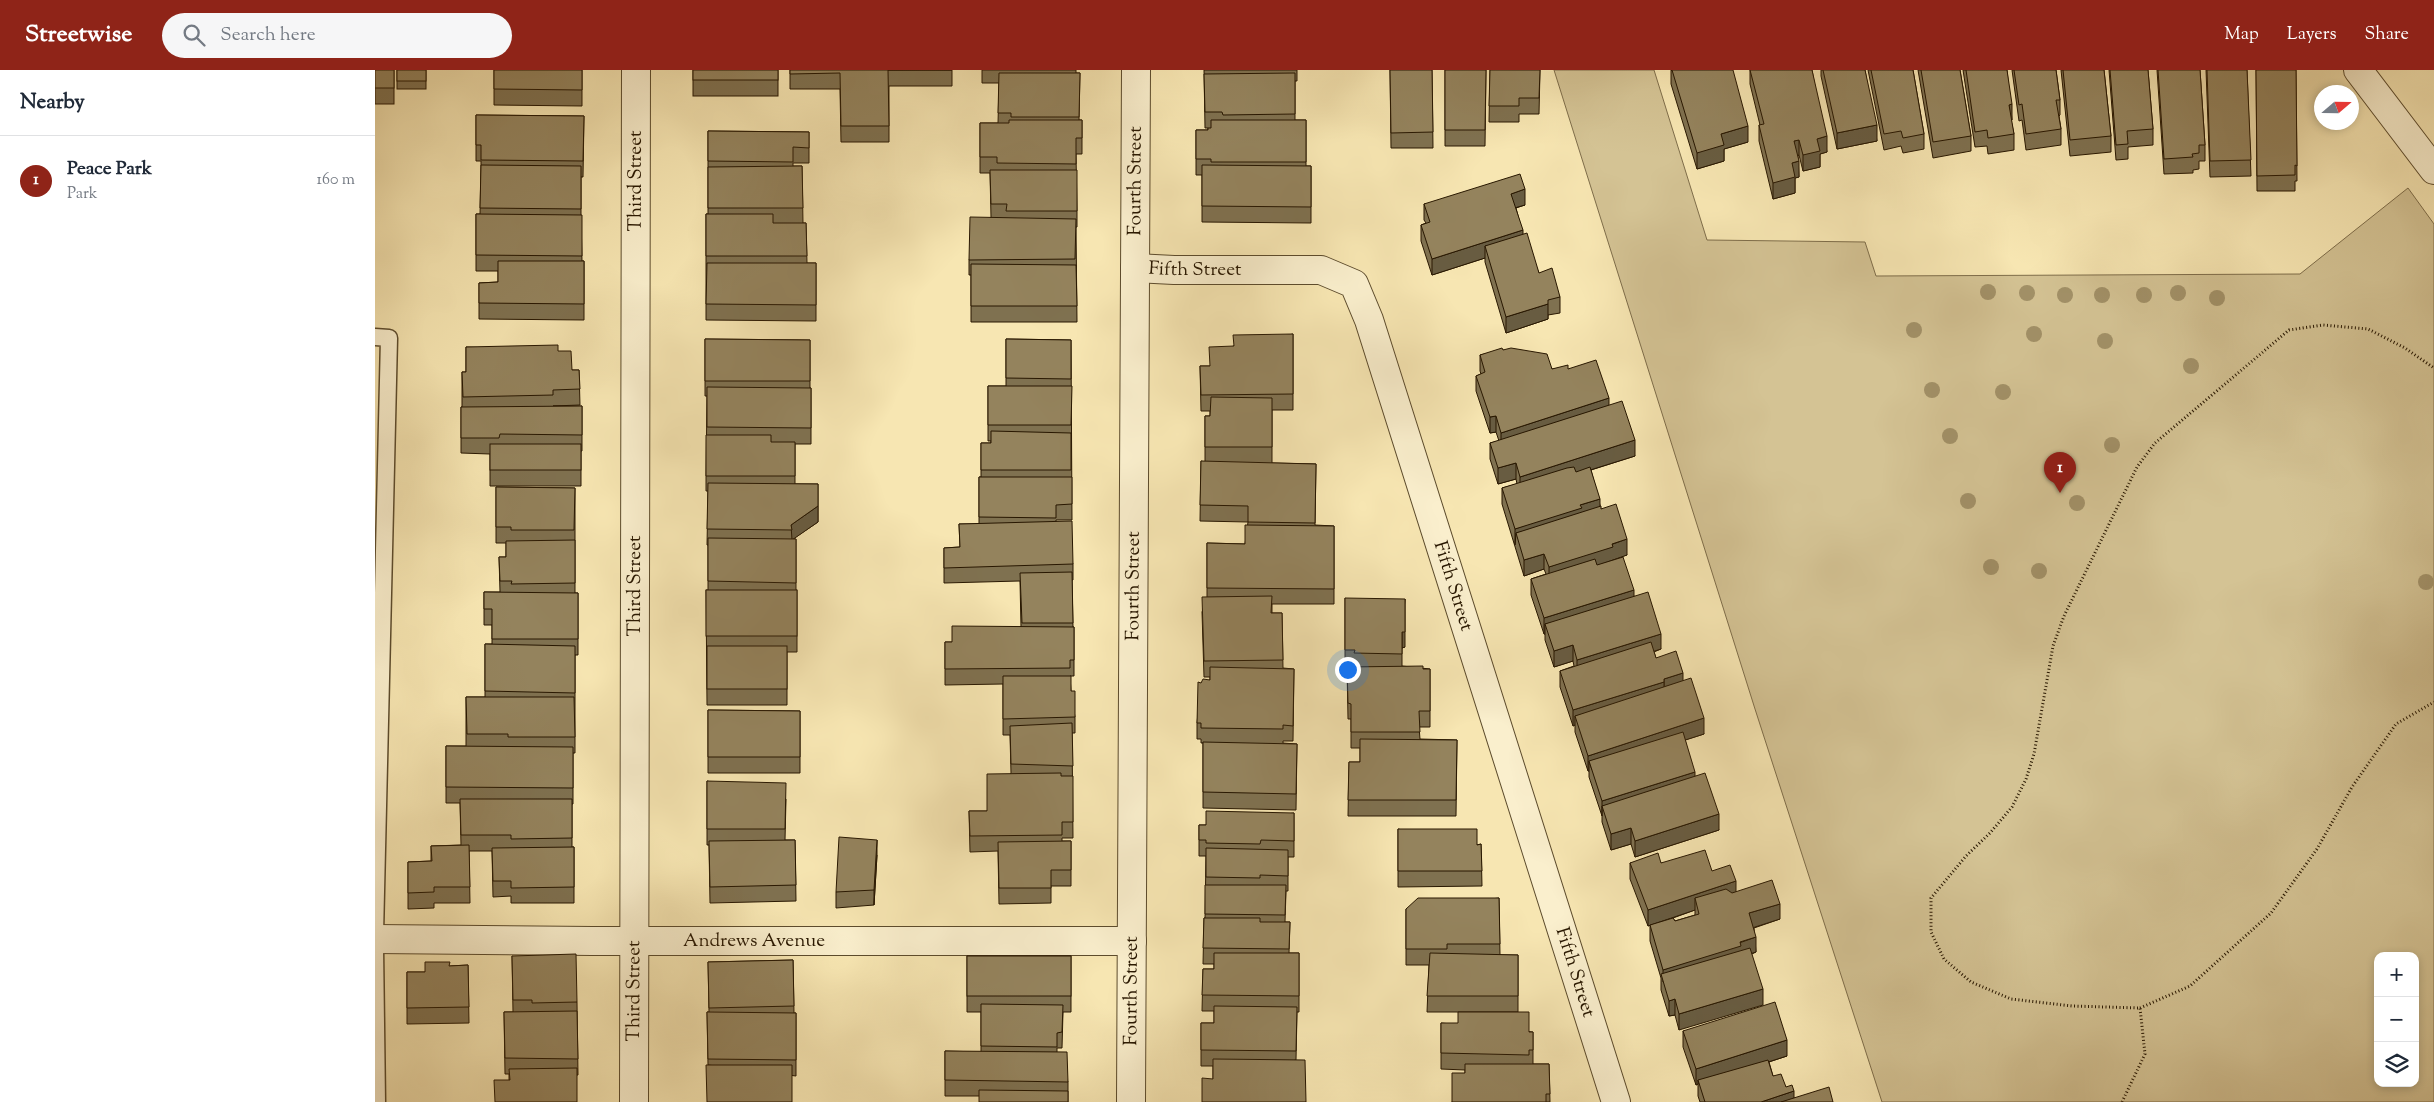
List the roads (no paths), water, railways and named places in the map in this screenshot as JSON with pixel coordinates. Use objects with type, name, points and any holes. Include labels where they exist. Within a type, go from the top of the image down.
[{"type":"street","name":"Third Street","points":[[634,1102],[636,70]]},
{"type":"street","name":"Fourth Street","points":[[1131,1102],[1136,70]]},
{"type":"street","points":[[2358,70],[2434,170]]},
{"type":"street","name":"Fifth Street","points":[[1135,268],[1174,270],[1321,270],[1354,284],[1371,329],[1616,1102]]},
{"type":"street","name":"Andrews Avenue","points":[[375,938],[634,941],[1131,941]]},
{"type":"lane","points":[[375,337],[389,338],[375,934]]},
{"type":"lane","points":[[375,947],[377,1102]]},
{"type":"place","name":"Peace Park","points":[[2060,493]]}]
